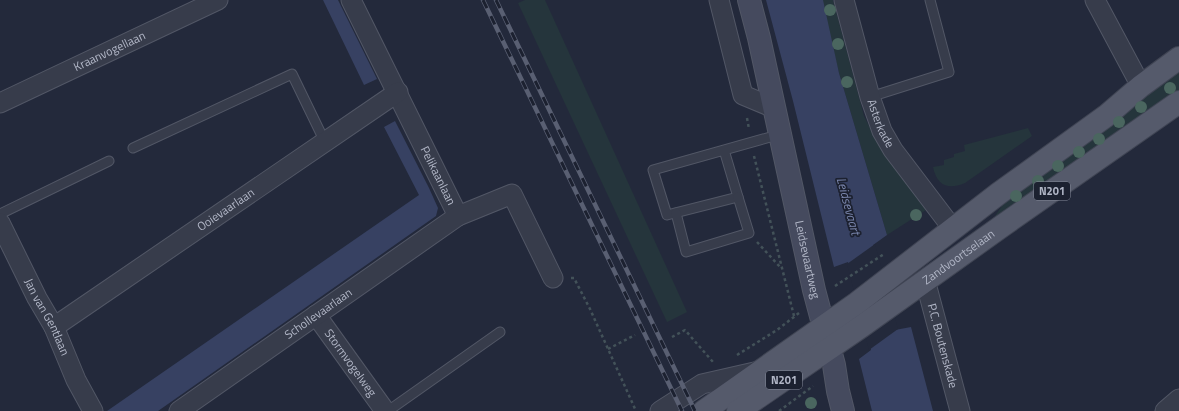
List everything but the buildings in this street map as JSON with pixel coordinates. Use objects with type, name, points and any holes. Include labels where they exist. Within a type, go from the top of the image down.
[{"type":"main road","name":"Leidsevaartweg","points":[[749,0],[781,134],[814,290],[830,348],[843,411]]},
{"type":"main road","name":"Zandvoortselaan","points":[[704,411],[857,303],[885,281],[947,222],[998,194],[1106,116],[1141,86],[1179,58]]},
{"type":"main road","name":"Zandvoortselaan","points":[[738,411],[892,305],[925,280],[1179,102]]},
{"type":"street","name":"Kraanvogellaan","points":[[0,102],[218,0]]},
{"type":"street","name":"Pelikaanlaan","points":[[351,0],[398,92],[458,216],[512,194],[552,278]]},
{"type":"street","points":[[719,0],[744,95],[774,108]]},
{"type":"street","name":"Asterkade","points":[[844,0],[870,97],[882,130],[894,150],[947,222]]},
{"type":"street","points":[[1095,0],[1141,86]]},
{"type":"street","name":"Ooievaarlaan","points":[[54,327],[398,92]]},
{"type":"street","name":"Schollevaarlaan","points":[[179,411],[458,216]]},
{"type":"street","name":"Jan van Gentlaan","points":[[0,223],[54,327],[76,380],[92,411]]},
{"type":"street","name":"P.C. Boutenskade","points":[[925,280],[960,411]]},
{"type":"street","name":"Stormvogelweg","points":[[316,315],[385,411]]},
{"type":"street","name":"Zandvoortselaan","points":[[660,411],[702,384],[762,370]]},
{"type":"street","points":[[1165,411],[1179,399]]},
{"type":"lane","points":[[870,97],[949,72],[930,0]]},
{"type":"lane","points":[[133,148],[292,74],[325,142]]},
{"type":"lane","points":[[738,197],[667,215],[654,170],[781,134]]},
{"type":"lane","points":[[676,213],[686,252],[749,233],[724,150]]},
{"type":"lane","points":[[0,214],[109,161]]},
{"type":"lane","points":[[388,411],[500,332]]},
{"type":"path","points":[[744,95],[751,142],[794,316],[777,330],[764,338]]},
{"type":"path","points":[[749,233],[782,269]]},
{"type":"path","points":[[850,277],[878,257]]},
{"type":"path","points":[[552,278],[574,278],[590,309],[636,411]]},
{"type":"path","points":[[672,337],[685,330],[705,352]]},
{"type":"path","points":[[608,349],[636,335]]},
{"type":"path","points":[[779,411],[803,395]]},
{"type":"shaded area","points":[[525,0],[545,0],[687,312],[667,322],[518,3]]},
{"type":"shaded area","points":[[821,0],[833,0],[864,116],[876,140],[926,210],[887,235],[839,73]]},
{"type":"shaded area","points":[[1179,63],[1179,95],[998,220],[995,216],[1010,194]]},
{"type":"shaded area","points":[[1028,128],[1032,136],[965,183],[948,186],[944,185],[937,178],[933,167],[944,165],[944,160],[954,157],[954,154],[965,151],[964,145]]},
{"type":"water","points":[[323,0],[338,0],[377,79],[364,85]]},
{"type":"water","name":"Leidsevaart","points":[[766,0],[823,0],[839,73],[887,235],[873,245],[895,330],[911,327],[933,411],[872,411],[859,359],[871,350],[848,262],[834,267],[793,101]]},
{"type":"water","points":[[395,121],[438,208],[436,216],[158,411],[107,411],[419,195],[384,127]]},
{"type":"pier","points":[[875,244],[898,329],[869,350],[847,264]]},
{"type":"railway","points":[[483,0],[682,411]]},
{"type":"railway","points":[[496,0],[695,411]]}]
